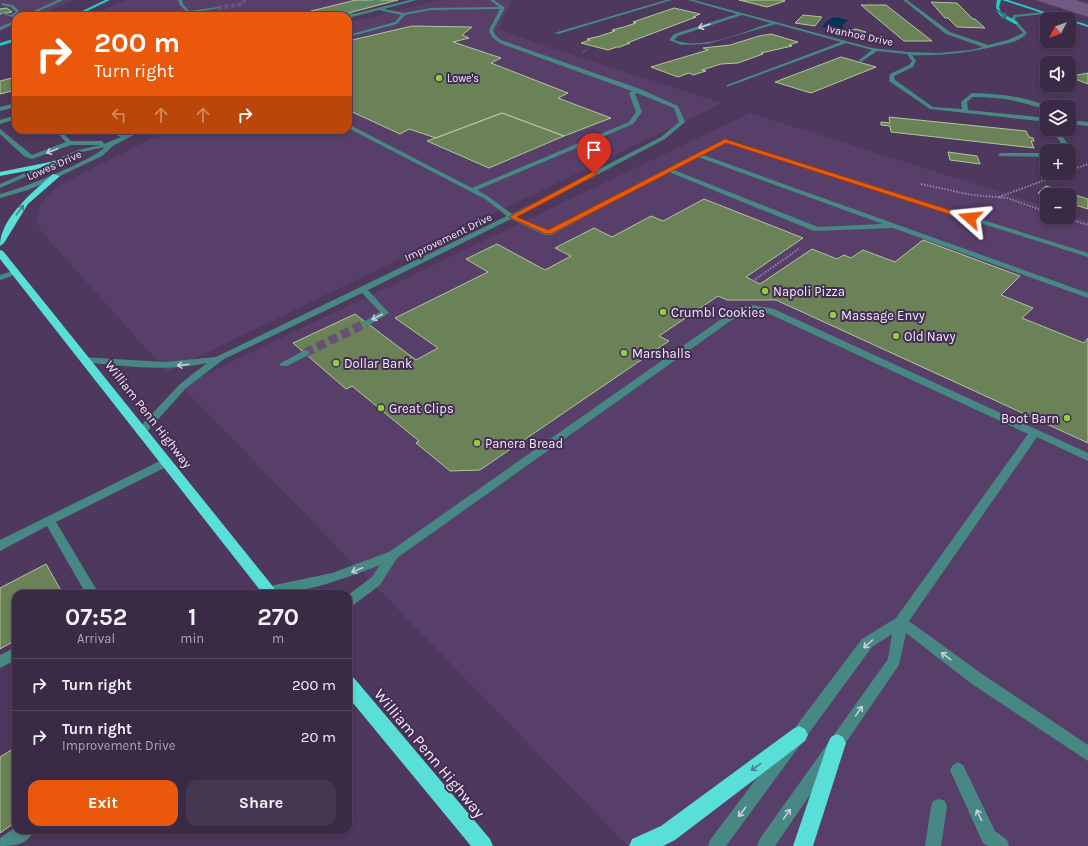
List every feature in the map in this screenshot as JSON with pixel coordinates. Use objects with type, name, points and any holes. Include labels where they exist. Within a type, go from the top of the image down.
[{"type":"highway","points":[[0,174],[54,163]]},
{"type":"highway","points":[[0,243],[25,203],[56,176]]},
{"type":"highway","name":"William Penn Highway","points":[[0,253],[141,432],[269,590]]},
{"type":"highway","name":"William Penn Highway","points":[[352,689],[483,846]]},
{"type":"highway","points":[[639,846],[651,842],[668,833],[799,735]]},
{"type":"highway","points":[[803,846],[837,743]]},
{"type":"main road","points":[[82,12],[108,0]]},
{"type":"main road","points":[[999,0],[997,7],[999,13],[1016,23]]},
{"type":"main road","points":[[1004,0],[1043,12]]},
{"type":"main road","points":[[1076,22],[1088,26]]},
{"type":"main road","points":[[0,45],[12,40]]},
{"type":"street","points":[[33,12],[61,0]]},
{"type":"street","points":[[180,0],[187,12],[218,8]]},
{"type":"street","points":[[343,12],[337,10],[380,0]]},
{"type":"street","points":[[354,16],[415,0]]},
{"type":"street","points":[[492,0],[503,8]]},
{"type":"street","points":[[556,32],[670,0]]},
{"type":"street","name":"Ivanhoe Drive","points":[[690,0],[846,42],[877,49],[908,53],[954,53],[1010,41],[1022,36],[1025,32],[1016,23]]},
{"type":"street","points":[[906,0],[932,22],[948,32],[988,46]]},
{"type":"street","points":[[3,4],[12,6],[18,12]]},
{"type":"street","points":[[378,9],[404,14],[431,9],[503,8]]},
{"type":"street","name":"Improvement Drive","points":[[222,357],[512,217],[663,138],[682,122],[676,107],[638,90],[499,39],[491,31],[491,27],[502,13],[503,8]]},
{"type":"street","points":[[0,11],[3,14],[12,16]]},
{"type":"street","points":[[1016,23],[1013,19],[1015,16],[1040,12]]},
{"type":"street","points":[[352,35],[396,23],[404,14]]},
{"type":"street","points":[[741,14],[676,35],[671,40],[687,45],[701,44],[776,23]]},
{"type":"street","points":[[0,28],[12,22]]},
{"type":"street","points":[[729,86],[846,42]]},
{"type":"street","points":[[861,61],[877,49]]},
{"type":"street","points":[[908,53],[914,61],[911,66],[892,75],[892,81],[932,108],[1040,119]]},
{"type":"street","points":[[472,190],[631,123],[639,112],[632,94],[638,90]]},
{"type":"street","points":[[965,112],[964,102],[972,95],[995,95],[1030,100],[1040,105]]},
{"type":"street","points":[[0,109],[12,106]]},
{"type":"street","points":[[0,122],[12,118]]},
{"type":"street","points":[[1076,123],[1088,124]]},
{"type":"street","points":[[352,128],[472,190],[494,203],[512,217],[548,233],[725,141],[1088,255]]},
{"type":"street","points":[[0,131],[27,156],[32,157],[70,143],[84,142],[112,144]]},
{"type":"street","points":[[61,134],[70,143]]},
{"type":"street","points":[[118,134],[126,137]]},
{"type":"street","name":"Lowes Drive","points":[[0,186],[80,151],[112,144],[132,134]]},
{"type":"street","name":"Lowes Drive","points":[[0,196],[10,194],[56,176],[100,155],[112,144]]},
{"type":"street","points":[[698,155],[1088,296]]},
{"type":"street","points":[[1002,155],[1040,155]]},
{"type":"street","points":[[669,170],[817,229],[897,226]]},
{"type":"street","points":[[0,278],[16,273]]},
{"type":"street","points":[[363,290],[385,313],[366,323]]},
{"type":"street","points":[[283,590],[333,578],[393,556],[740,310],[747,308],[763,308],[771,311],[1088,457]]},
{"type":"street","points":[[284,364],[304,353]]},
{"type":"street","points":[[83,359],[161,366],[188,364],[222,357]]},
{"type":"street","points":[[141,432],[183,386],[222,357]]},
{"type":"street","points":[[716,846],[867,643],[901,622],[1035,432]]},
{"type":"street","points":[[0,546],[166,462]]},
{"type":"street","points":[[49,520],[91,590]]},
{"type":"street","points":[[352,599],[376,581],[393,556]]},
{"type":"street","points":[[901,622],[977,679],[1088,754]]},
{"type":"street","points":[[765,846],[894,661],[901,622]]},
{"type":"street","points":[[0,662],[12,655]]},
{"type":"street","points":[[958,770],[989,837],[1001,846]]},
{"type":"street","points":[[933,846],[939,807]]},
{"type":"street","points":[[3,846],[20,834]]},
{"type":"path","points":[[1076,168],[1088,164]]},
{"type":"path","points":[[996,197],[1044,180]]},
{"type":"path","points":[[918,183],[972,195],[1007,198],[1040,210]]},
{"type":"path","points":[[1076,221],[1088,225]]},
{"type":"path","points":[[753,281],[800,248]]},
{"type":"shaded area","points":[[0,0],[75,0],[46,12],[12,12],[12,27],[0,32]]},
{"type":"shaded area","points":[[126,0],[402,0],[352,13],[100,12]]},
{"type":"shaded area","points":[[440,0],[509,0],[511,1],[499,29],[538,44],[722,103],[167,372],[41,231],[36,220],[40,207],[49,194],[64,183],[160,134],[352,134],[352,22]]},
{"type":"shaded area","points":[[1036,0],[1076,0],[1088,4],[1088,17]]},
{"type":"shaded area","points":[[750,113],[1040,205],[1040,224],[1076,224],[1076,217],[1088,221],[1088,846],[628,846],[181,386]]},
{"type":"water","points":[[834,17],[849,20],[843,24],[843,30],[822,27],[827,21]]},
{"type":"building","points":[[356,0],[398,0],[352,12],[311,11]]},
{"type":"building","points":[[739,0],[783,0],[785,1],[767,7]]},
{"type":"building","points":[[931,2],[957,3],[973,19],[985,28],[957,27],[948,18],[945,18]]},
{"type":"building","points":[[861,5],[886,5],[932,41],[904,41]]},
{"type":"building","points":[[7,8],[12,12],[0,14],[0,9]]},
{"type":"building","points":[[674,8],[700,14],[693,17],[696,17],[620,47],[608,50],[581,43],[590,40],[587,39],[615,31],[612,30],[636,23],[633,22]]},
{"type":"building","points":[[803,15],[822,17],[815,26],[795,23]]},
{"type":"building","name":"Lowe's","points":[[412,26],[472,27],[462,35],[469,38],[453,42],[501,58],[491,63],[568,93],[558,98],[611,118],[564,136],[502,113],[436,138],[409,129],[400,134],[352,112],[352,40]]},
{"type":"building","points":[[856,29],[866,32],[848,36],[838,33]]},
{"type":"building","points":[[771,34],[798,42],[789,45],[792,46],[761,53],[763,54],[738,63],[721,64],[702,70],[706,71],[693,75],[689,73],[678,77],[651,67],[708,50],[703,48],[730,45]]},
{"type":"building","points":[[841,57],[876,67],[811,93],[775,82]]},
{"type":"building","points":[[1088,73],[1088,84],[1076,79],[1077,75]]},
{"type":"building","points":[[12,78],[12,91],[0,94],[0,81]]},
{"type":"building","points":[[502,113],[564,136],[489,168],[427,141]]},
{"type":"building","points":[[889,117],[1026,131],[1029,137],[1033,138],[1034,141],[1031,141],[1034,148],[891,132],[890,126],[881,125],[881,122],[890,123]]},
{"type":"building","points":[[948,152],[977,156],[980,164],[950,160]]},
{"type":"building","points":[[1076,195],[1088,199],[1088,209],[1076,205]]},
{"type":"building","points":[[704,199],[803,238],[746,277],[760,284],[812,249],[837,259],[844,255],[851,258],[863,250],[895,262],[923,240],[1020,276],[1001,295],[1033,308],[1022,318],[1084,343],[1088,338],[1088,443],[776,300],[727,300],[718,296],[659,336],[669,341],[480,470],[450,471],[416,443],[419,441],[352,386],[346,389],[293,343],[355,314],[416,360],[438,348],[395,318],[488,272],[466,259],[497,244],[545,270],[571,256],[555,248],[594,228],[612,237],[651,216],[663,221]]},
{"type":"building","points":[[46,564],[61,590],[12,590],[12,642],[0,649],[0,588]]},
{"type":"building","points":[[12,750],[12,825],[0,833],[0,757]]},
{"type":"tunnel","points":[[218,8],[242,4],[244,2],[242,0]]},
{"type":"tunnel","points":[[305,353],[366,323]]},
{"type":"place","name":"Lowe's","points":[[439,78]]},
{"type":"place","name":"Napoli Pizza","points":[[765,291]]},
{"type":"place","name":"Crumbl Cookies","points":[[663,312]]},
{"type":"place","name":"Massage Envy","points":[[833,315]]},
{"type":"place","name":"Old Navy","points":[[896,336]]},
{"type":"place","name":"Marshalls","points":[[624,353]]},
{"type":"place","name":"Dollar Bank","points":[[336,363]]},
{"type":"place","name":"Great Clips","points":[[381,408]]},
{"type":"place","name":"Boot Barn","points":[[1067,418]]},
{"type":"place","name":"Panera Bread","points":[[477,443]]},
{"type":"route","points":[[594,174],[512,217],[548,233],[725,141],[970,218]]}]
